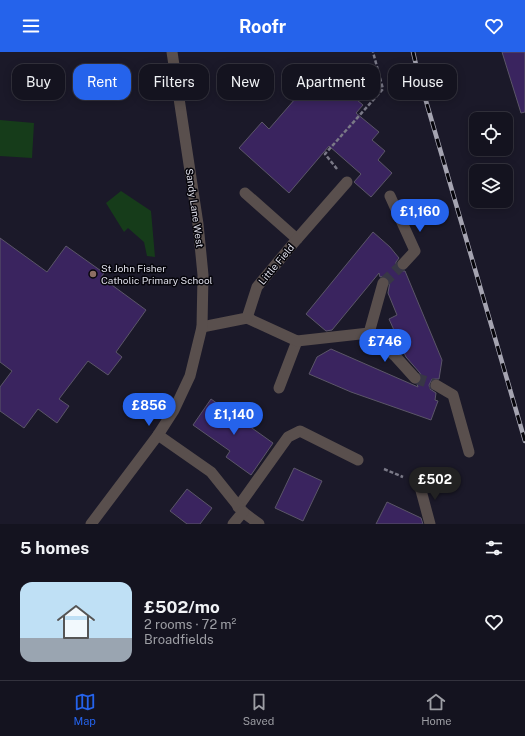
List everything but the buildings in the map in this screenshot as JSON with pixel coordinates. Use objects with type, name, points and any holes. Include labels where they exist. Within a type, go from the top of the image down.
[{"type":"street","name":"Sandy Lane West","points":[[91,524],[158,435],[174,410],[190,376],[202,326],[203,275],[172,52]]},
{"type":"street","name":"Little Field","points":[[247,318],[257,287],[296,239],[347,182]]},
{"type":"street","points":[[245,193],[296,239]]},
{"type":"street","points":[[390,196],[415,251],[402,264]]},
{"type":"street","points":[[369,334],[383,283]]},
{"type":"street","points":[[202,326],[247,318],[297,341],[369,334],[396,357],[416,378]]},
{"type":"street","points":[[279,388],[297,341]]},
{"type":"street","points":[[436,385],[453,395],[469,452]]},
{"type":"street","points":[[233,524],[240,509],[288,437],[300,431],[358,460]]},
{"type":"street","points":[[158,435],[211,472],[240,509],[259,524]]},
{"type":"street","points":[[419,483],[430,524]]},
{"type":"path","points":[[347,182],[325,154],[383,89],[373,52]]},
{"type":"green space","points":[[0,120],[34,123],[32,158],[0,156]]},
{"type":"green space","points":[[121,191],[151,211],[155,257],[147,256],[144,242],[128,228],[124,232],[106,203]]},
{"type":"tunnel","points":[[383,283],[403,264]]},
{"type":"tunnel","points":[[415,378],[436,385]]},
{"type":"railway","points":[[413,52],[525,441]]},
{"type":"place","name":"St John Fisher Catholic Primary School","points":[[93,274]]}]
